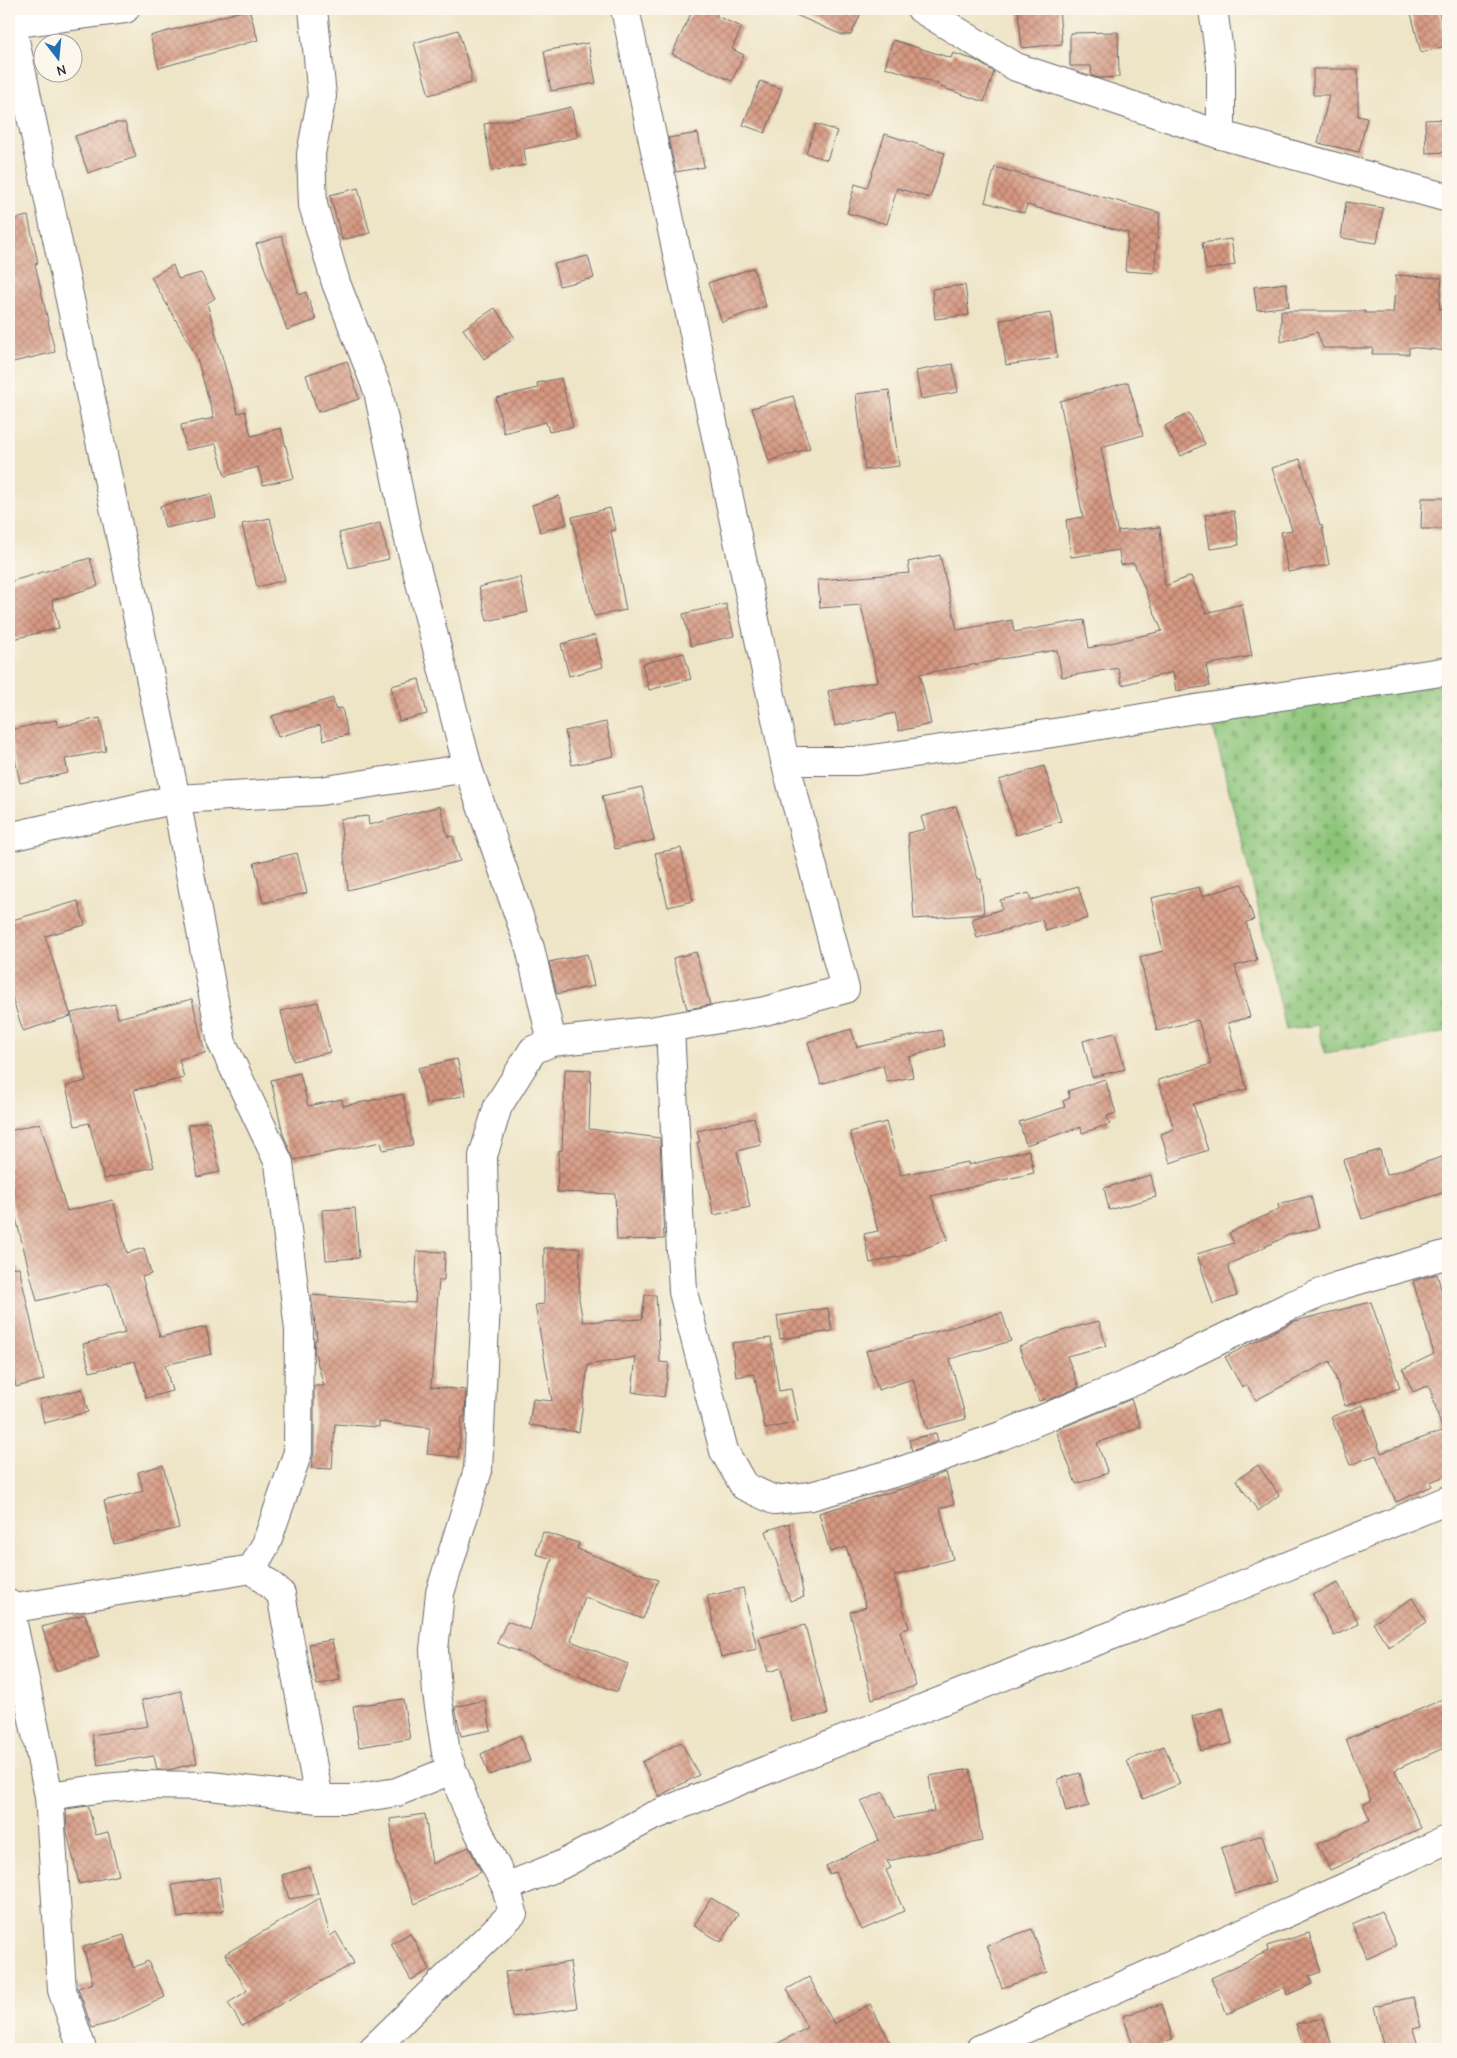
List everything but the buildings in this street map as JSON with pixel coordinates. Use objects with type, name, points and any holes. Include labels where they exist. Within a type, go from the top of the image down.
[{"type":"street","points":[[125,9],[10,20],[176,798],[222,1043],[280,1163],[299,1330],[298,1452],[266,1544],[252,1569]]},
{"type":"street","points":[[313,9],[322,96],[311,154],[313,205],[336,283],[378,391],[407,532],[468,768],[530,948],[552,1042]]},
{"type":"street","points":[[373,2049],[513,1914],[506,1888],[467,1808],[451,1770],[441,1723],[434,1650],[440,1593],[478,1470],[486,1303],[483,1156],[498,1106],[533,1050],[552,1042],[670,1028],[764,1011],[845,989],[785,761],[625,9]]},
{"type":"street","points":[[921,9],[1016,67],[1221,135],[1448,198]]},
{"type":"street","points":[[1213,9],[1222,66],[1221,135]]},
{"type":"street","points":[[785,761],[858,761],[1060,732],[1195,709],[1448,671]]},
{"type":"street","points":[[9,837],[176,798],[320,791],[468,768]]},
{"type":"street","points":[[670,1028],[682,1292],[724,1451],[744,1486],[774,1500],[811,1496],[904,1470],[1001,1436],[1137,1380],[1292,1305],[1338,1286],[1448,1254]]},
{"type":"street","points":[[506,1888],[561,1865],[651,1817],[1031,1666],[1193,1605],[1448,1500]]},
{"type":"street","points":[[82,2049],[62,1990],[49,1796],[9,1608],[252,1569],[281,1594],[319,1798]]},
{"type":"street","points":[[49,1796],[140,1785],[211,1786],[319,1798],[353,1799],[397,1792],[451,1770]]},
{"type":"street","points":[[980,2049],[1343,1888],[1448,1838]]},
{"type":"green space","points":[[1448,673],[1448,1032],[1325,1053],[1318,1025],[1286,1030],[1268,947],[1210,714]]}]
